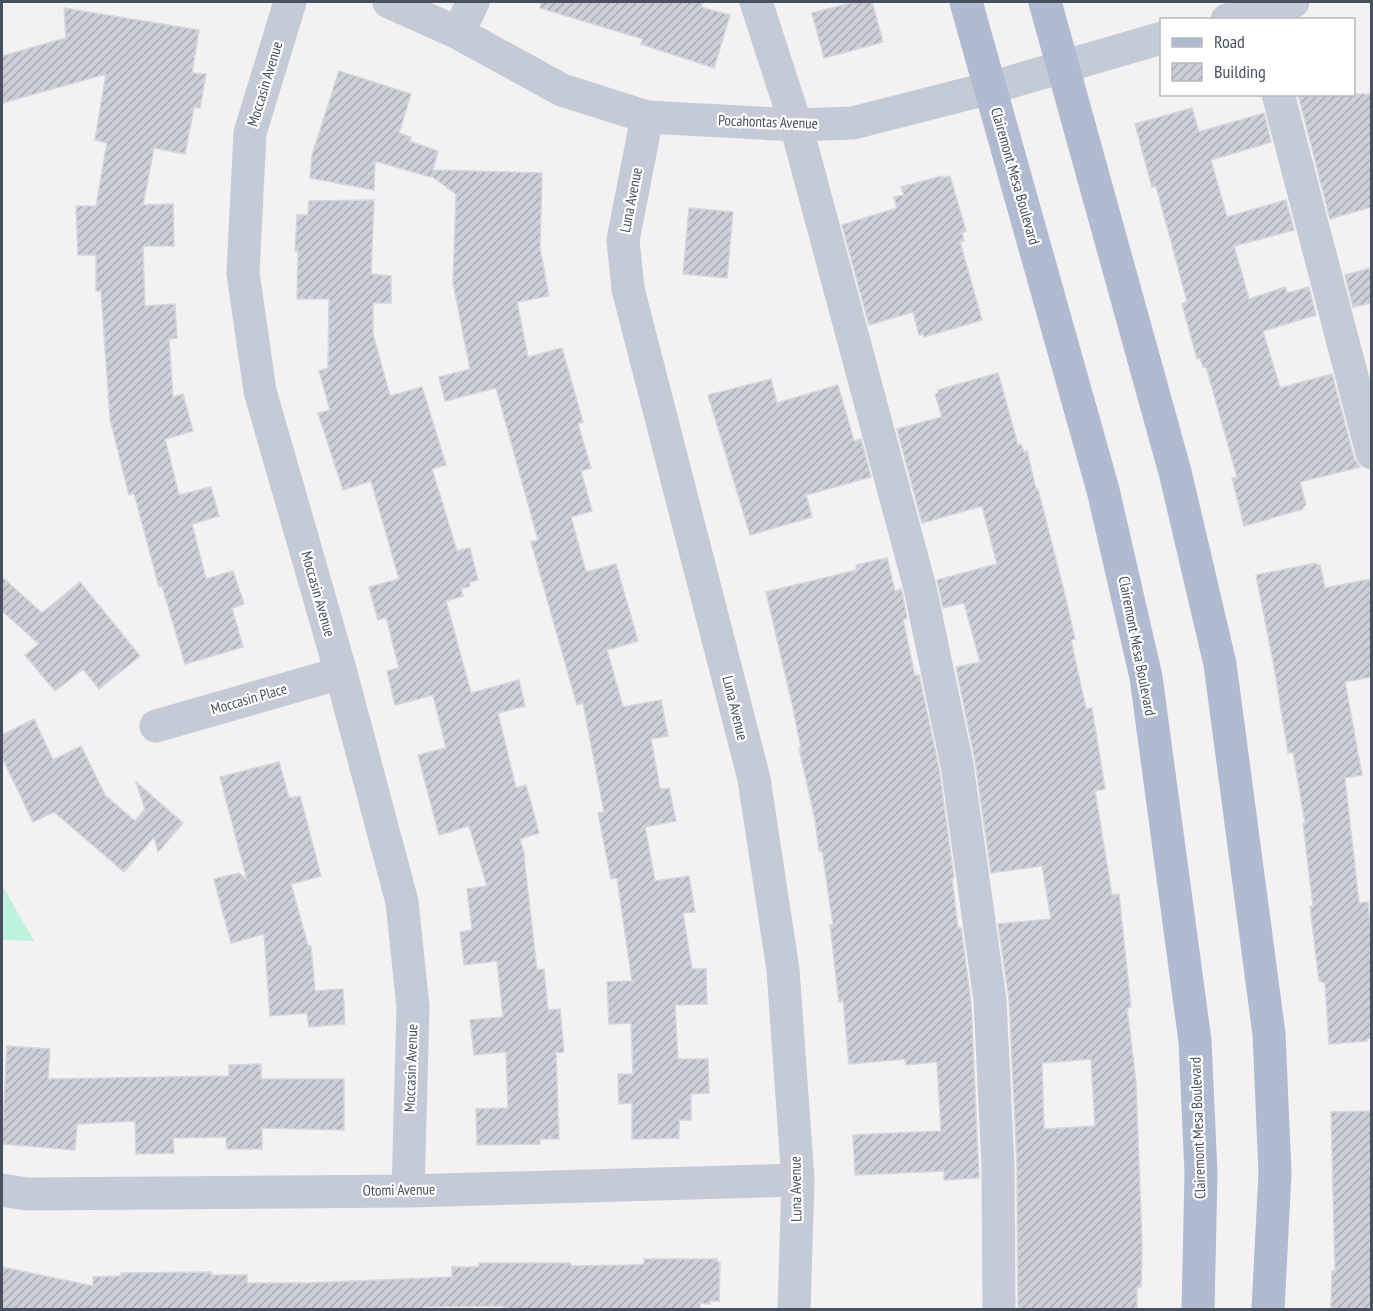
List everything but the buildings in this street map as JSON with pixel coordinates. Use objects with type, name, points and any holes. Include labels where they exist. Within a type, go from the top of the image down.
[{"type":"main road","name":"Clairemont Mesa Boulevard","points":[[966,2],[1103,490],[1146,677],[1195,1041],[1201,1173],[1198,1310]]},
{"type":"main road","points":[[1045,2],[1175,472],[1220,664],[1269,1034],[1275,1173],[1268,1310]]},
{"type":"street","name":"Moccasin Avenue","points":[[290,2],[250,133],[243,273],[260,391],[341,673],[402,902],[413,1007],[408,1191]]},
{"type":"street","name":"Pocahontas Avenue","points":[[389,2],[458,33],[562,90],[647,117],[796,125],[854,123],[990,88],[1160,38]]},
{"type":"street","points":[[458,33],[473,2]]},
{"type":"street","points":[[756,2],[796,125],[920,588],[957,765],[990,1000],[998,1166],[999,1310]]},
{"type":"street","points":[[1249,13],[1293,2]]},
{"type":"street","points":[[1279,96],[1371,453]]},
{"type":"street","name":"Luna Avenue","points":[[647,117],[623,240],[628,289],[754,779],[783,970],[798,1180],[794,1310]]},
{"type":"street","name":"Moccasin Place","points":[[156,726],[341,673]]},
{"type":"street","name":"Otomi Avenue","points":[[2,1190],[27,1194],[408,1191],[798,1180]]},
{"type":"green space","points":[[2,885],[34,941],[2,940]]}]
